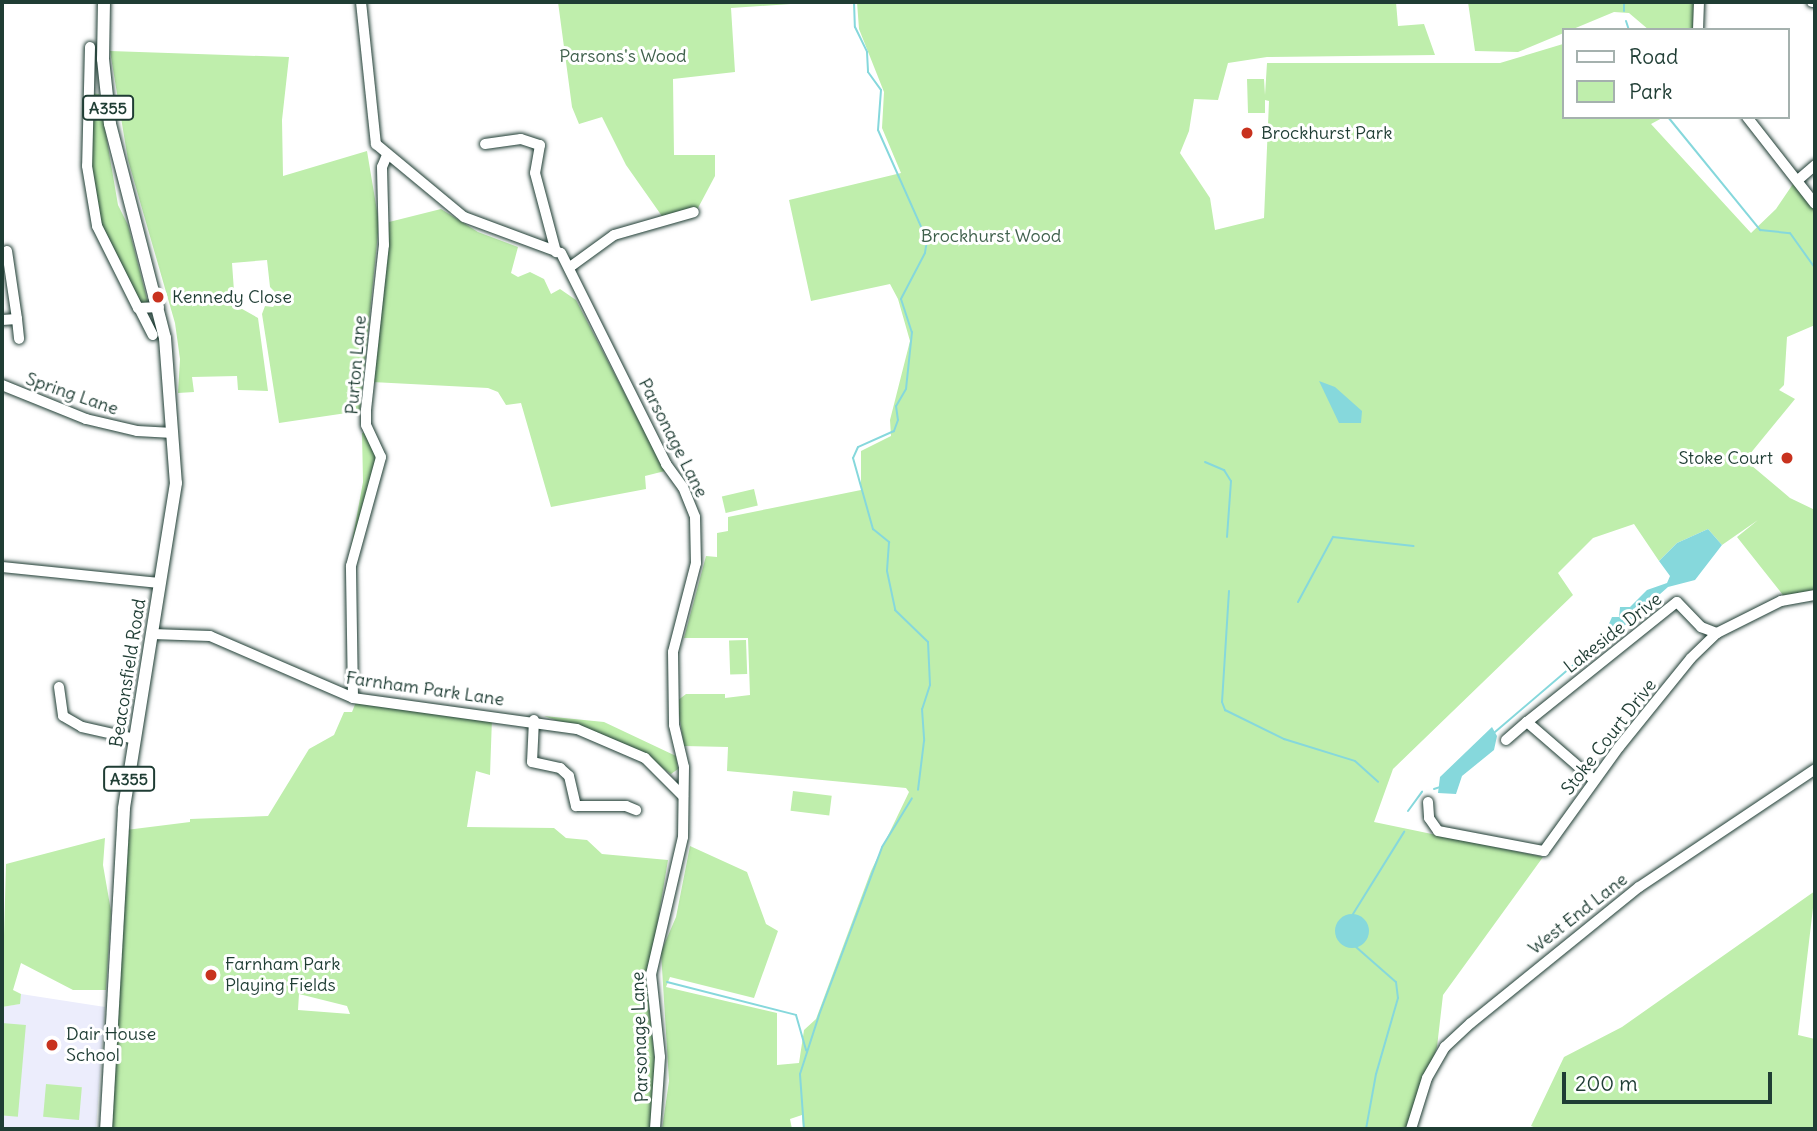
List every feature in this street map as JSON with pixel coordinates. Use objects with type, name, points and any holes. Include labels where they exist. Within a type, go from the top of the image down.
[{"type":"main road","name":"Beaconsfield Road","points":[[104,2],[104,85],[117,159],[159,307],[173,433],[174,516],[159,583],[124,809],[106,1129]]},
{"type":"street","name":"Parsonage Lane","points":[[361,2],[376,144],[464,217],[556,252],[570,267],[695,517],[696,564],[673,652],[674,725],[684,767],[678,870],[651,974],[660,1067],[655,1129]]},
{"type":"street","points":[[1698,28],[1699,2]]},
{"type":"street","points":[[90,47],[87,166],[97,226],[153,335]]},
{"type":"street","points":[[87,85],[104,85]]},
{"type":"street","points":[[1750,119],[1815,204]]},
{"type":"street","points":[[485,144],[521,139],[540,145],[535,173],[556,252]]},
{"type":"street","name":"Purton Lane","points":[[353,698],[351,566],[381,457],[366,425],[366,410],[384,245],[382,167],[387,155]]},
{"type":"street","points":[[1798,180],[1815,165]]},
{"type":"street","points":[[570,267],[614,235],[694,212]]},
{"type":"street","points":[[7,251],[19,339]]},
{"type":"street","points":[[140,310],[159,307]]},
{"type":"street","points":[[2,320],[17,319]]},
{"type":"street","name":"Spring Lane","points":[[2,385],[86,419],[137,431],[173,433]]},
{"type":"street","points":[[2,566],[159,583]]},
{"type":"street","name":"Stoke Court Drive","points":[[1426,811],[1438,831],[1544,851],[1594,780],[1691,658],[1717,633],[1781,601],[1815,595]]},
{"type":"street","name":"Lakeside Drive","points":[[1506,740],[1677,602],[1701,627],[1717,633]]},
{"type":"street","name":"Farnham Park Lane","points":[[152,634],[210,636],[353,698],[534,720],[577,729],[645,758],[683,796]]},
{"type":"street","points":[[59,687],[62,716],[82,727],[135,739]]},
{"type":"street","points":[[534,720],[532,762],[560,768],[569,776],[576,806],[629,802],[636,810]]},
{"type":"street","points":[[1527,722],[1594,780]]},
{"type":"street","name":"West End Lane","points":[[1411,1129],[1427,1078],[1445,1047],[1639,887],[1815,769]]},
{"type":"shaded area","name":"Dair House School","points":[[21,994],[105,1007],[96,1129],[2,1127],[2,1007],[19,1004]]},
{"type":"green space","name":"Parsons's Wood","points":[[558,2],[819,2],[731,8],[735,72],[673,79],[674,155],[715,155],[715,176],[698,208],[664,219],[626,165],[602,117],[579,124],[572,107]]},
{"type":"green space","name":"Brockhurst Wood","points":[[857,2],[1396,2],[1398,26],[1424,24],[1435,55],[1267,57],[1228,63],[1218,100],[1194,99],[1189,131],[1180,153],[1210,198],[1215,230],[1264,218],[1269,101],[1265,100],[1265,113],[1248,113],[1247,79],[1264,79],[1265,95],[1267,63],[1500,63],[1562,44],[1562,119],[1660,119],[1651,124],[1751,233],[1776,209],[1795,181],[1815,208],[1815,325],[1787,337],[1784,385],[1779,390],[1795,399],[1745,460],[1790,498],[1815,510],[1815,592],[1783,595],[1737,537],[1758,520],[1722,545],[1708,529],[1677,543],[1659,561],[1634,524],[1593,538],[1558,573],[1573,595],[1393,769],[1374,822],[1543,857],[1443,995],[1437,1047],[1409,1129],[803,1129],[802,1115],[790,1119],[792,1129],[662,1129],[669,1081],[661,952],[676,917],[690,846],[747,872],[766,924],[778,931],[754,998],[670,977],[666,987],[777,1013],[777,1065],[799,1063],[804,1030],[816,1019],[871,871],[909,792],[906,788],[727,771],[728,747],[684,746],[677,701],[686,694],[725,694],[725,698],[750,695],[748,638],[684,638],[706,556],[717,557],[717,533],[728,531],[728,517],[861,490],[861,451],[891,436],[890,420],[910,341],[898,299],[890,284],[811,301],[789,200],[901,173],[882,128],[884,92],[859,29]]},
{"type":"green space","points":[[1468,2],[1694,2],[1693,28],[1647,28],[1629,13],[1614,12],[1576,28],[1562,28],[1562,34],[1518,52],[1475,51]]},
{"type":"green space","points":[[110,51],[289,57],[282,120],[283,176],[367,151],[379,223],[360,411],[279,423],[262,314],[265,306],[273,307],[281,298],[270,287],[267,260],[232,263],[235,305],[258,318],[268,391],[238,390],[237,376],[192,377],[194,392],[178,393],[180,359],[175,323],[128,160]]},
{"type":"green space","points":[[88,93],[99,94],[118,205],[128,225],[148,303],[139,305],[106,240],[94,198]]},
{"type":"green space","points":[[441,209],[478,232],[518,247],[511,273],[518,277],[530,272],[544,279],[551,294],[560,289],[576,300],[665,471],[645,476],[646,489],[551,507],[521,403],[506,405],[498,392],[488,388],[372,382],[389,222]]},
{"type":"green space","points":[[369,431],[379,459],[350,553],[363,482],[362,433]]},
{"type":"green space","points":[[754,489],[758,506],[726,513],[722,496]]},
{"type":"green space","points":[[746,640],[747,674],[730,675],[729,641]]},
{"type":"green space","points":[[356,702],[492,718],[490,775],[476,771],[467,827],[554,828],[566,838],[587,840],[602,854],[668,860],[647,986],[657,1082],[653,1129],[110,1129],[126,830],[190,822],[190,819],[268,816],[309,749],[334,735],[344,712],[352,712]],"holes":[[[299,994],[347,1006],[350,1014],[298,1010]]]},
{"type":"green space","points":[[544,716],[604,722],[676,756],[678,769],[671,774],[637,750]]},
{"type":"green space","points":[[793,791],[832,796],[829,816],[791,811]]},
{"type":"green space","points":[[105,838],[103,865],[111,911],[106,990],[73,990],[21,963],[13,990],[21,994],[20,1004],[2,1007],[6,864]]},
{"type":"green space","points":[[1815,891],[1798,1035],[1815,1039],[1815,1129],[1539,1129],[1531,1126],[1564,1057],[1622,1027]]},
{"type":"green space","points":[[2,1023],[26,1025],[18,1117],[2,1115]]},
{"type":"green space","points":[[46,1084],[82,1087],[79,1120],[43,1117]]},
{"type":"water","points":[[1319,381],[1335,387],[1362,411],[1361,423],[1339,423]]},
{"type":"water","points":[[1708,529],[1722,545],[1695,580],[1668,587],[1616,633],[1608,626],[1612,617],[1619,617],[1620,607],[1630,607],[1647,590],[1667,583],[1670,576],[1659,561],[1677,543]]},
{"type":"water","points":[[1492,727],[1497,736],[1494,750],[1462,776],[1456,794],[1438,793],[1440,777]]},
{"type":"water","points":[[1352,914],[1364,919],[1369,931],[1364,943],[1352,948],[1340,943],[1335,931],[1340,919]]},
{"type":"waterway","points":[[854,2],[855,27],[867,52],[868,72],[881,90],[878,130],[927,240],[925,253],[901,299],[912,332],[906,389],[896,406],[898,420],[894,431],[858,447],[853,458],[873,529],[889,542],[887,571],[895,610],[928,642],[930,685],[922,709],[924,741],[918,790]]},
{"type":"waterway","points":[[1624,2],[1624,11]]},
{"type":"waterway","points":[[1626,21],[1628,28]]},
{"type":"waterway","points":[[1670,119],[1760,230],[1790,233],[1815,268]]},
{"type":"waterway","points":[[1205,462],[1224,470],[1231,481],[1227,537]]},
{"type":"waterway","points":[[1298,602],[1333,537],[1413,546]]},
{"type":"waterway","points":[[1229,591],[1222,702],[1225,710],[1284,739],[1355,761],[1378,782]]},
{"type":"waterway","points":[[1601,640],[1612,629]]},
{"type":"waterway","points":[[1495,732],[1584,656]]},
{"type":"waterway","points":[[1434,789],[1440,787]]},
{"type":"waterway","points":[[1408,811],[1422,792]]},
{"type":"waterway","points":[[804,1129],[800,1074],[819,1015],[882,847],[912,798]]},
{"type":"waterway","points":[[1353,914],[1404,832]]},
{"type":"waterway","points":[[1356,947],[1396,982],[1398,998],[1376,1074],[1366,1129]]},
{"type":"waterway","points":[[667,982],[796,1015],[806,1051]]},
{"type":"place","name":"Brockhurst Park","points":[[1247,133]]},
{"type":"place","name":"Kennedy Close","points":[[158,297]]},
{"type":"place","name":"Stoke Court","points":[[1787,458]]},
{"type":"place","name":"Farnham Park Playing Fields","points":[[211,975]]},
{"type":"place","name":"Dair House School","points":[[52,1045]]}]
